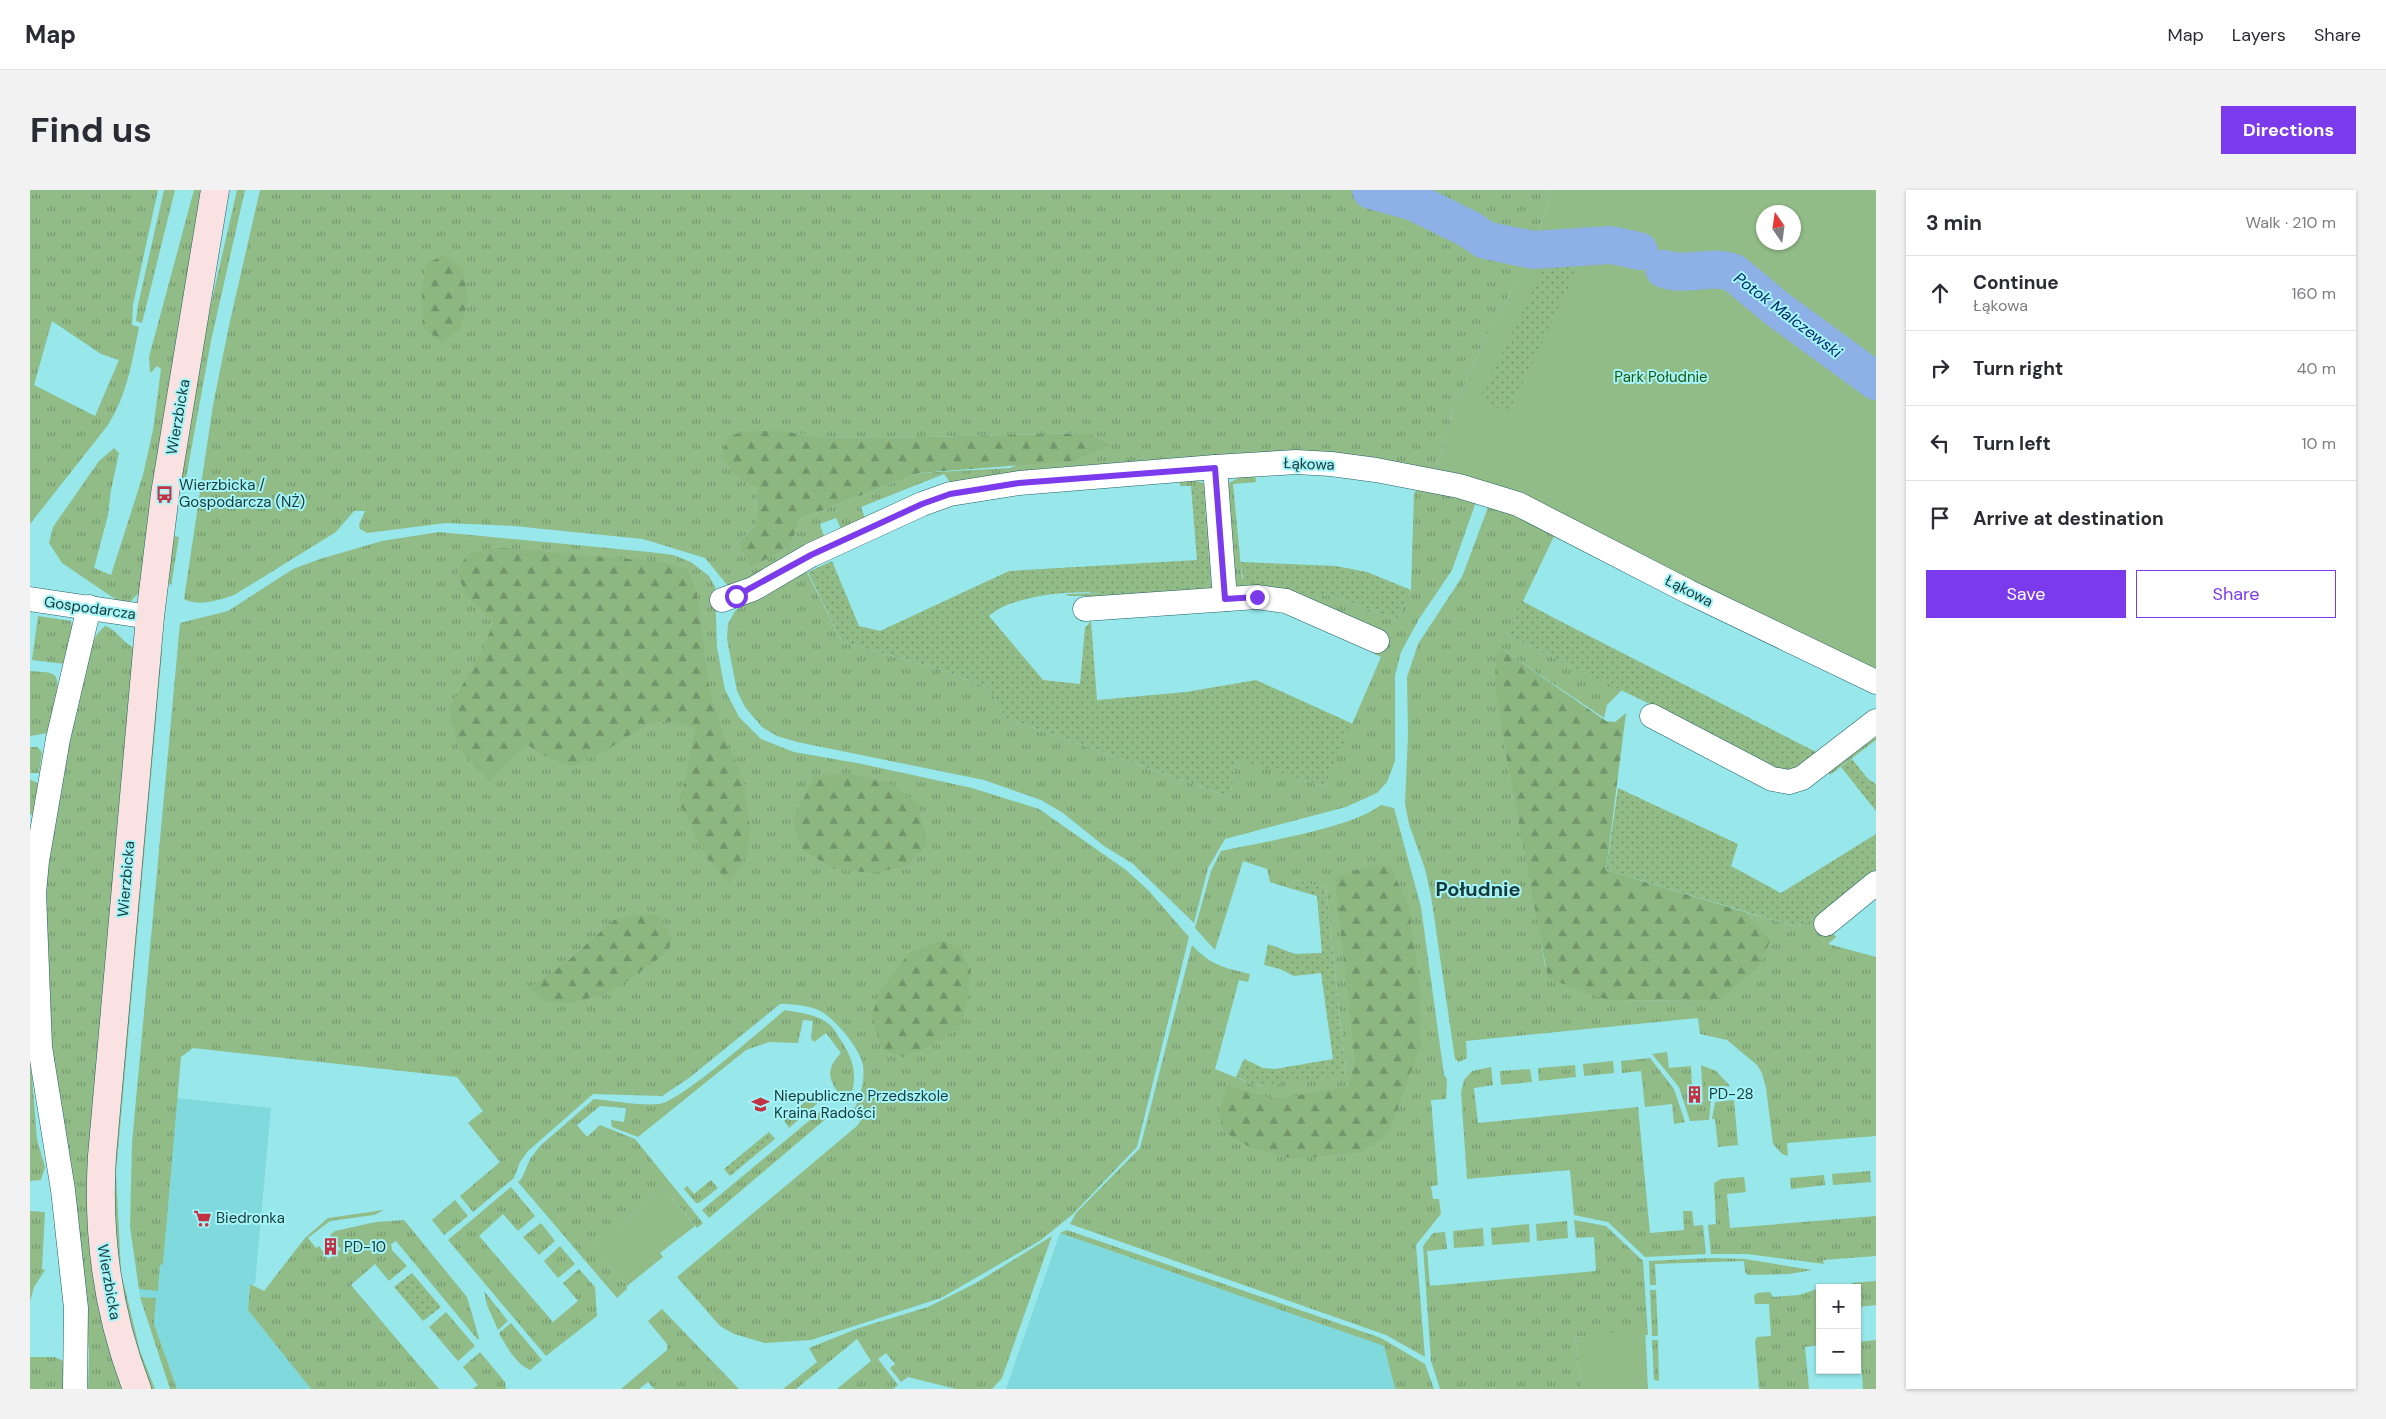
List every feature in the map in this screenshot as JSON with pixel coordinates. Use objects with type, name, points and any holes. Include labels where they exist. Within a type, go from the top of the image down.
[{"type":"street","name":"Wierzbicka","points":[[137,1389],[125,1355],[110,1295],[100,1212],[102,1156],[150,616],[165,494],[215,190]]},
{"type":"street","name":"Wierzbicka","points":[[186,367],[230,190]]},
{"type":"street","name":"Łąkowa","points":[[722,600],[753,589],[811,555],[922,504],[950,494],[1019,483],[1296,462],[1331,464],[1376,470],[1489,494],[1548,519],[1689,592],[1876,682]]},
{"type":"street","points":[[1215,468],[1225,599]]},
{"type":"street","points":[[1085,609],[1257,597],[1286,602],[1377,641]]},
{"type":"street","name":"Gospodarcza","points":[[30,599],[150,616]]},
{"type":"street","points":[[75,1389],[76,1308],[63,1190],[40,1047],[34,893],[37,861],[58,739],[89,607]]},
{"type":"street","points":[[1652,716],[1772,779],[1789,782],[1802,778],[1876,721]]},
{"type":"street","points":[[1826,924],[1876,883]]},
{"type":"shaded area","points":[[177,1098],[271,1108],[255,1284],[250,1284],[249,1287],[248,1310],[311,1389],[177,1389],[154,1324],[156,1298],[140,1297],[139,1289],[158,1290],[160,1264],[163,1264]]},
{"type":"shaded area","points":[[1060,1233],[1384,1346],[1395,1389],[1006,1389]]},
{"type":"green space","points":[[30,190],[158,190],[133,305],[132,325],[139,327],[128,378],[120,402],[108,425],[30,524]],"holes":[[[52,321],[101,354],[119,360],[95,416],[34,385]]]},
{"type":"green space","points":[[164,190],[175,190],[142,323],[136,321],[138,305]]},
{"type":"green space","points":[[194,190],[206,190],[140,592],[131,601],[118,601],[62,563],[49,543],[53,527],[99,461],[114,448],[119,453],[108,515],[94,568],[111,575],[143,475],[153,430],[161,369],[157,366],[150,373],[149,357]]},
{"type":"green space","points":[[237,190],[245,190],[211,341],[186,478],[179,478],[201,348]]},
{"type":"green space","points":[[260,190],[1552,190],[1533,250],[1481,347],[1454,408],[1435,474],[1386,463],[951,484],[944,474],[861,507],[866,521],[842,531],[836,518],[820,524],[826,542],[763,578],[728,586],[705,558],[643,539],[514,526],[446,523],[367,533],[360,529],[359,525],[365,511],[354,511],[336,532],[234,595],[202,603],[184,599],[213,405]],"holes":[[[784,431],[820,437],[877,438],[1088,433],[1010,468],[919,473],[800,519],[790,547],[750,566],[738,543],[756,524],[757,486],[738,477]]]},
{"type":"green space","name":"Park Południe","points":[[1552,190],[1876,190],[1876,674],[1435,474],[1454,408],[1481,347],[1533,250]]},
{"type":"green space","points":[[442,256],[463,268],[468,301],[460,329],[442,343],[423,327],[422,290],[426,264]]},
{"type":"green space","points":[[1549,257],[1577,271],[1508,413],[1480,399]]},
{"type":"green space","points":[[749,431],[784,431],[820,437],[877,438],[1088,433],[1108,445],[1074,461],[919,473],[800,519],[790,547],[750,567],[738,543],[756,524],[757,487],[738,478],[721,456],[729,436]]},
{"type":"green space","points":[[1255,474],[1256,482],[1233,484],[1242,578],[1276,589],[1336,597],[1397,620],[1411,590],[1414,493],[1421,487],[1477,499],[1452,570],[1419,619],[1401,652],[1395,676],[1395,761],[1387,782],[1377,793],[1346,807],[1225,839],[1208,868],[1194,923],[1133,864],[1104,846],[1063,813],[1041,800],[984,780],[797,742],[777,736],[762,727],[745,707],[737,691],[727,639],[728,624],[735,611],[752,597],[804,566],[842,642],[942,670],[989,688],[1005,718],[1230,797],[1237,758],[1325,787],[1381,657],[1374,654],[1384,632],[1294,595],[1239,588],[1235,584],[1227,493],[1229,483],[1244,475]]},
{"type":"green space","points":[[1190,479],[1203,483],[1211,496],[1217,583],[1212,593],[1127,601],[1116,601],[1102,596],[1069,596],[1065,594],[1111,593],[1122,599],[1204,590],[1210,580],[1204,490],[1191,486],[1180,486],[1180,480]]},
{"type":"green space","points":[[1191,486],[1204,490],[1210,580],[1204,590],[1122,599],[1093,593],[1054,594],[1015,602],[1000,608],[989,616],[1043,680],[1080,684],[1085,628],[1091,621],[1097,700],[1186,692],[1256,680],[1353,724],[1325,787],[1237,759],[1230,797],[1005,718],[989,688],[942,670],[842,642],[808,572],[832,561],[859,626],[880,631],[1009,571],[1197,560]]},
{"type":"green space","points":[[1490,502],[1556,532],[1507,635],[1622,690],[1607,705],[1604,718],[1503,650],[1502,734],[1545,966],[1607,1000],[1714,1001],[1771,939],[1745,912],[1797,927],[1819,916],[1836,937],[1828,944],[1876,957],[1876,1136],[1787,1143],[1788,1156],[1782,1154],[1773,1144],[1766,1088],[1762,1073],[1757,1065],[1727,1040],[1700,1034],[1698,1018],[1466,1041],[1467,1058],[1459,1062],[1455,1059],[1431,896],[1425,869],[1409,824],[1405,804],[1408,735],[1407,677],[1418,644],[1462,577]]},
{"type":"green space","points":[[439,532],[649,552],[673,555],[691,562],[709,576],[715,587],[717,647],[725,690],[739,717],[761,739],[794,752],[862,764],[972,788],[1039,809],[1126,870],[1149,891],[1189,937],[1137,1147],[1073,1214],[1041,1240],[941,1298],[811,1340],[765,1343],[734,1334],[720,1326],[677,1277],[857,1126],[862,1119],[854,1109],[859,1099],[863,1082],[861,1058],[845,1033],[824,1013],[814,1008],[780,1004],[689,1078],[662,1096],[593,1094],[528,1151],[520,1162],[514,1178],[473,1212],[460,1196],[500,1162],[468,1123],[483,1111],[457,1077],[193,1048],[181,1057],[163,1264],[160,1265],[158,1291],[139,1289],[130,1227],[132,1143],[180,623],[228,611],[293,569],[320,559],[382,541]]},
{"type":"green space","points":[[171,536],[179,537],[171,586],[167,579]]},
{"type":"green space","points":[[504,548],[663,562],[687,569],[697,593],[709,688],[724,737],[744,779],[750,829],[747,855],[729,884],[699,846],[679,800],[684,786],[695,728],[672,721],[649,723],[605,751],[574,766],[545,756],[526,744],[489,781],[459,749],[449,709],[480,654],[494,623],[466,595],[457,573],[469,555],[481,550]]},
{"type":"green space","points":[[1240,562],[1336,566],[1367,572],[1411,590],[1397,620],[1336,597],[1245,586]]},
{"type":"green space","points":[[1522,601],[1820,754],[1787,776],[1656,707],[1507,635]]},
{"type":"green space","points":[[38,616],[71,621],[73,631],[65,664],[32,660]]},
{"type":"green space","points":[[105,626],[113,630],[135,648],[88,1167],[88,1198],[91,1254],[95,1280],[106,1333],[123,1389],[88,1389],[89,1354],[86,1319],[63,1156],[47,991],[48,860],[57,796],[88,653],[98,633]]},
{"type":"green space","points":[[1503,650],[1606,721],[1615,722],[1626,713],[1606,870],[1745,912],[1771,939],[1758,968],[1723,996],[1714,1001],[1607,1000],[1548,978],[1502,734],[1495,679],[1496,655]]},
{"type":"green space","points":[[157,651],[162,651],[116,1173],[121,1272],[140,1351],[155,1389],[149,1389],[122,1301],[110,1200]]},
{"type":"green space","points":[[30,671],[46,672],[54,675],[58,686],[56,703],[48,733],[30,736]]},
{"type":"green space","points":[[1876,731],[1876,740],[1830,775],[1827,770]]},
{"type":"green space","points":[[30,747],[37,747],[42,752],[39,773],[30,773]]},
{"type":"green space","points":[[1852,759],[1868,779],[1876,784],[1876,811],[1841,767]]},
{"type":"green space","points":[[848,773],[891,784],[918,804],[927,845],[907,866],[872,873],[835,869],[803,851],[792,821],[815,776]]},
{"type":"green space","points":[[30,780],[38,783],[33,814],[30,815]]},
{"type":"green space","points":[[1618,788],[1738,844],[1731,866],[1781,893],[1876,834],[1876,871],[1819,916],[1797,927],[1606,870]]},
{"type":"green space","points":[[1381,805],[1394,808],[1421,907],[1444,1075],[1447,1079],[1446,1099],[1431,1100],[1438,1185],[1431,1186],[1433,1199],[1439,1199],[1441,1214],[1416,1245],[1425,1357],[1386,1335],[1070,1224],[1076,1213],[1140,1148],[1192,945],[1205,957],[1218,965],[1250,974],[1248,982],[1239,980],[1215,1069],[1257,1086],[1346,1074],[1326,888],[1296,880],[1289,888],[1270,882],[1267,869],[1243,861],[1215,950],[1195,928],[1211,871],[1221,851],[1327,828],[1367,813]]},
{"type":"green space","points":[[1375,864],[1391,868],[1409,907],[1420,988],[1420,1046],[1389,1133],[1361,1152],[1294,1159],[1251,1148],[1223,1131],[1219,1112],[1228,1086],[1275,1099],[1348,1087],[1355,1063],[1335,878]]},
{"type":"green space","points":[[1296,880],[1326,888],[1346,1075],[1257,1086],[1236,1077],[1244,1059],[1263,1068],[1275,1069],[1333,1059],[1321,973],[1294,976],[1280,969],[1264,965],[1268,944],[1295,954],[1322,953],[1317,896],[1289,888]]},
{"type":"green space","points":[[634,915],[660,916],[672,939],[666,953],[620,986],[598,996],[571,1003],[547,1002],[528,989],[569,960],[614,920]]},
{"type":"green space","points":[[940,941],[959,946],[971,969],[967,1002],[960,1028],[930,1046],[903,1057],[881,1048],[872,1015],[880,991],[909,953]]},
{"type":"green space","points":[[785,1010],[819,1018],[829,1024],[835,1031],[848,1052],[853,1069],[853,1086],[847,1104],[833,1085],[830,1073],[831,1067],[841,1053],[826,1033],[814,1042],[811,1038],[813,1021],[803,1020],[798,1043],[769,1042],[746,1050],[638,1137],[612,1127],[611,1120],[624,1122],[626,1108],[600,1106],[577,1125],[587,1137],[600,1125],[635,1139],[703,1223],[697,1228],[664,1188],[595,1247],[627,1286],[627,1289],[617,1298],[518,1182],[522,1178],[530,1159],[540,1146],[594,1099],[643,1104],[659,1104],[670,1100],[703,1078]]},
{"type":"green space","points":[[30,1051],[37,1140],[45,1167],[41,1180],[30,1181]]},
{"type":"green space","points":[[1667,1052],[1669,1068],[1691,1066],[1692,1086],[1687,1087],[1687,1102],[1703,1102],[1701,1065],[1716,1071],[1730,1086],[1712,1088],[1709,1120],[1690,1121],[1679,1087],[1652,1054]]},
{"type":"green space","points":[[1650,1058],[1674,1089],[1685,1122],[1674,1124],[1672,1104],[1645,1107],[1641,1071],[1622,1073],[1621,1061]]},
{"type":"green space","points":[[1613,1061],[1614,1073],[1584,1076],[1583,1064]]},
{"type":"green space","points":[[1575,1065],[1576,1077],[1539,1081],[1538,1068]]},
{"type":"green space","points":[[1491,1067],[1493,1085],[1474,1088],[1478,1123],[1638,1107],[1650,1233],[1684,1230],[1683,1211],[1692,1211],[1694,1226],[1703,1225],[1706,1254],[1645,1257],[1608,1222],[1574,1215],[1570,1170],[1467,1179],[1461,1092],[1464,1080],[1472,1071]]},
{"type":"green space","points":[[1530,1069],[1532,1082],[1501,1085],[1500,1071]]},
{"type":"green space","points":[[813,1091],[820,1101],[789,1128],[784,1120],[806,1101],[804,1098]]},
{"type":"green space","points":[[1734,1100],[1738,1145],[1718,1147],[1715,1119],[1712,1119],[1715,1102]]},
{"type":"green space","points":[[828,1105],[828,1117],[709,1218],[702,1210]]},
{"type":"green space","points":[[769,1132],[775,1139],[730,1176],[724,1169]]},
{"type":"green space","points":[[1870,1171],[1871,1182],[1833,1185],[1832,1174]]},
{"type":"green space","points":[[1824,1175],[1825,1185],[1791,1189],[1790,1178]]},
{"type":"green space","points":[[1744,1177],[1746,1192],[1727,1194],[1730,1228],[1876,1216],[1876,1256],[1823,1260],[1824,1264],[1747,1254],[1711,1254],[1708,1225],[1716,1224],[1714,1183],[1721,1179]]},
{"type":"green space","points":[[711,1180],[718,1188],[699,1203],[696,1203],[684,1189],[687,1186],[694,1194]]},
{"type":"green space","points":[[511,1187],[535,1216],[518,1231],[503,1214],[479,1236],[553,1322],[578,1301],[563,1283],[579,1269],[595,1287],[597,1316],[546,1356],[448,1240]]},
{"type":"green space","points":[[664,1188],[695,1226],[660,1253],[663,1257],[627,1286],[595,1247]]},
{"type":"green space","points":[[455,1200],[468,1216],[444,1235],[432,1220]]},
{"type":"green space","points":[[384,1210],[374,1215],[330,1221],[308,1238],[316,1248],[319,1246],[328,1259],[341,1249],[330,1235],[335,1231],[376,1222],[404,1220],[467,1297],[479,1338],[478,1340],[396,1241],[391,1244],[392,1250],[407,1266],[389,1281],[375,1264],[351,1285],[439,1389],[311,1389],[248,1310],[250,1284],[264,1291],[305,1238],[328,1218]]},
{"type":"green space","points":[[30,1211],[45,1212],[42,1269],[45,1270],[34,1287],[30,1301]]},
{"type":"green space","points":[[1574,1220],[1606,1226],[1643,1261],[1648,1335],[1645,1335],[1645,1330],[1575,1337],[1582,1389],[1440,1389],[1431,1361],[1423,1246],[1433,1233],[1445,1232],[1447,1249],[1427,1251],[1430,1286],[1596,1271],[1594,1237],[1576,1238]]},
{"type":"green space","points":[[1567,1221],[1568,1238],[1537,1241],[1536,1224]]},
{"type":"green space","points":[[541,1223],[555,1241],[539,1255],[523,1237]]},
{"type":"green space","points":[[1529,1224],[1530,1242],[1492,1245],[1491,1228]]},
{"type":"green space","points":[[1483,1228],[1484,1246],[1454,1248],[1453,1231]]},
{"type":"green space","points":[[1067,1230],[1381,1338],[1425,1364],[1434,1389],[1395,1389],[1384,1346],[1060,1233]]},
{"type":"green space","points":[[1052,1236],[1002,1378],[992,1389],[956,1389],[908,1377],[901,1382],[890,1368],[895,1364],[886,1353],[878,1359],[898,1385],[893,1389],[837,1389],[871,1361],[857,1339],[796,1389],[783,1389],[817,1362],[809,1348],[859,1328],[928,1307],[976,1283]]},
{"type":"green space","points":[[560,1246],[575,1264],[558,1278],[544,1261]]},
{"type":"green space","points":[[1710,1258],[1745,1259],[1812,1270],[1789,1274],[1748,1275],[1745,1272],[1744,1261],[1655,1264],[1656,1285],[1650,1285],[1649,1261]]},
{"type":"green space","points":[[412,1273],[441,1307],[423,1321],[394,1287]]},
{"type":"green space","points":[[1876,1281],[1876,1305],[1861,1307],[1861,1284],[1852,1283]]},
{"type":"green space","points":[[1816,1289],[1816,1346],[1805,1347],[1809,1389],[1759,1389],[1755,1341],[1757,1337],[1771,1336],[1769,1304],[1755,1304],[1754,1296],[1757,1293],[1770,1292],[1773,1297],[1799,1295]]},
{"type":"green space","points":[[1650,1290],[1656,1290],[1658,1336],[1652,1336]]},
{"type":"green space","points":[[484,1291],[508,1321],[498,1330],[487,1305]]},
{"type":"green space","points":[[140,1297],[156,1298],[154,1324],[177,1389],[170,1389]]},
{"type":"green space","points":[[662,1309],[739,1389],[654,1389],[648,1382],[639,1389],[621,1389],[667,1350],[667,1344],[648,1321]]},
{"type":"green space","points":[[446,1312],[475,1346],[458,1361],[429,1327]]},
{"type":"green space","points":[[511,1323],[542,1360],[530,1370],[520,1364],[508,1349],[499,1333]]},
{"type":"green space","points":[[1645,1329],[1648,1389],[1582,1389],[1575,1337]]},
{"type":"green space","points":[[1652,1340],[1658,1340],[1659,1381],[1654,1380]]},
{"type":"green space","points":[[1876,1340],[1876,1389],[1863,1389],[1861,1342]]},
{"type":"green space","points":[[480,1352],[505,1382],[506,1389],[473,1389],[478,1385],[463,1367]]},
{"type":"green space","points":[[30,1357],[55,1357],[63,1361],[67,1389],[30,1389]]},
{"type":"waterway","name":"Potok Malczewski","points":[[1371,190],[1414,202],[1469,229],[1485,240],[1533,250],[1611,245],[1639,251]]},
{"type":"waterway","name":"Potok Malczewski","points":[[1664,269],[1682,272],[1718,270],[1734,273],[1776,308],[1876,381]]},
{"type":"place","name":"Wierzbicka / Gospodarcza (NŻ)","points":[[165,494]]},
{"type":"place","name":"PD-28","points":[[1695,1094]]},
{"type":"place","name":"Niepubliczne Przedszkole Kraina Radości","points":[[760,1105]]},
{"type":"place","name":"Biedronka","points":[[202,1218]]},
{"type":"place","name":"PD-10","points":[[330,1247]]},
{"type":"district","name":"Południe","points":[[1478,889]]},
{"type":"route","points":[[736,596],[753,589],[811,555],[922,504],[950,494],[982,487],[1019,483],[1215,468],[1225,599],[1257,597]]}]
